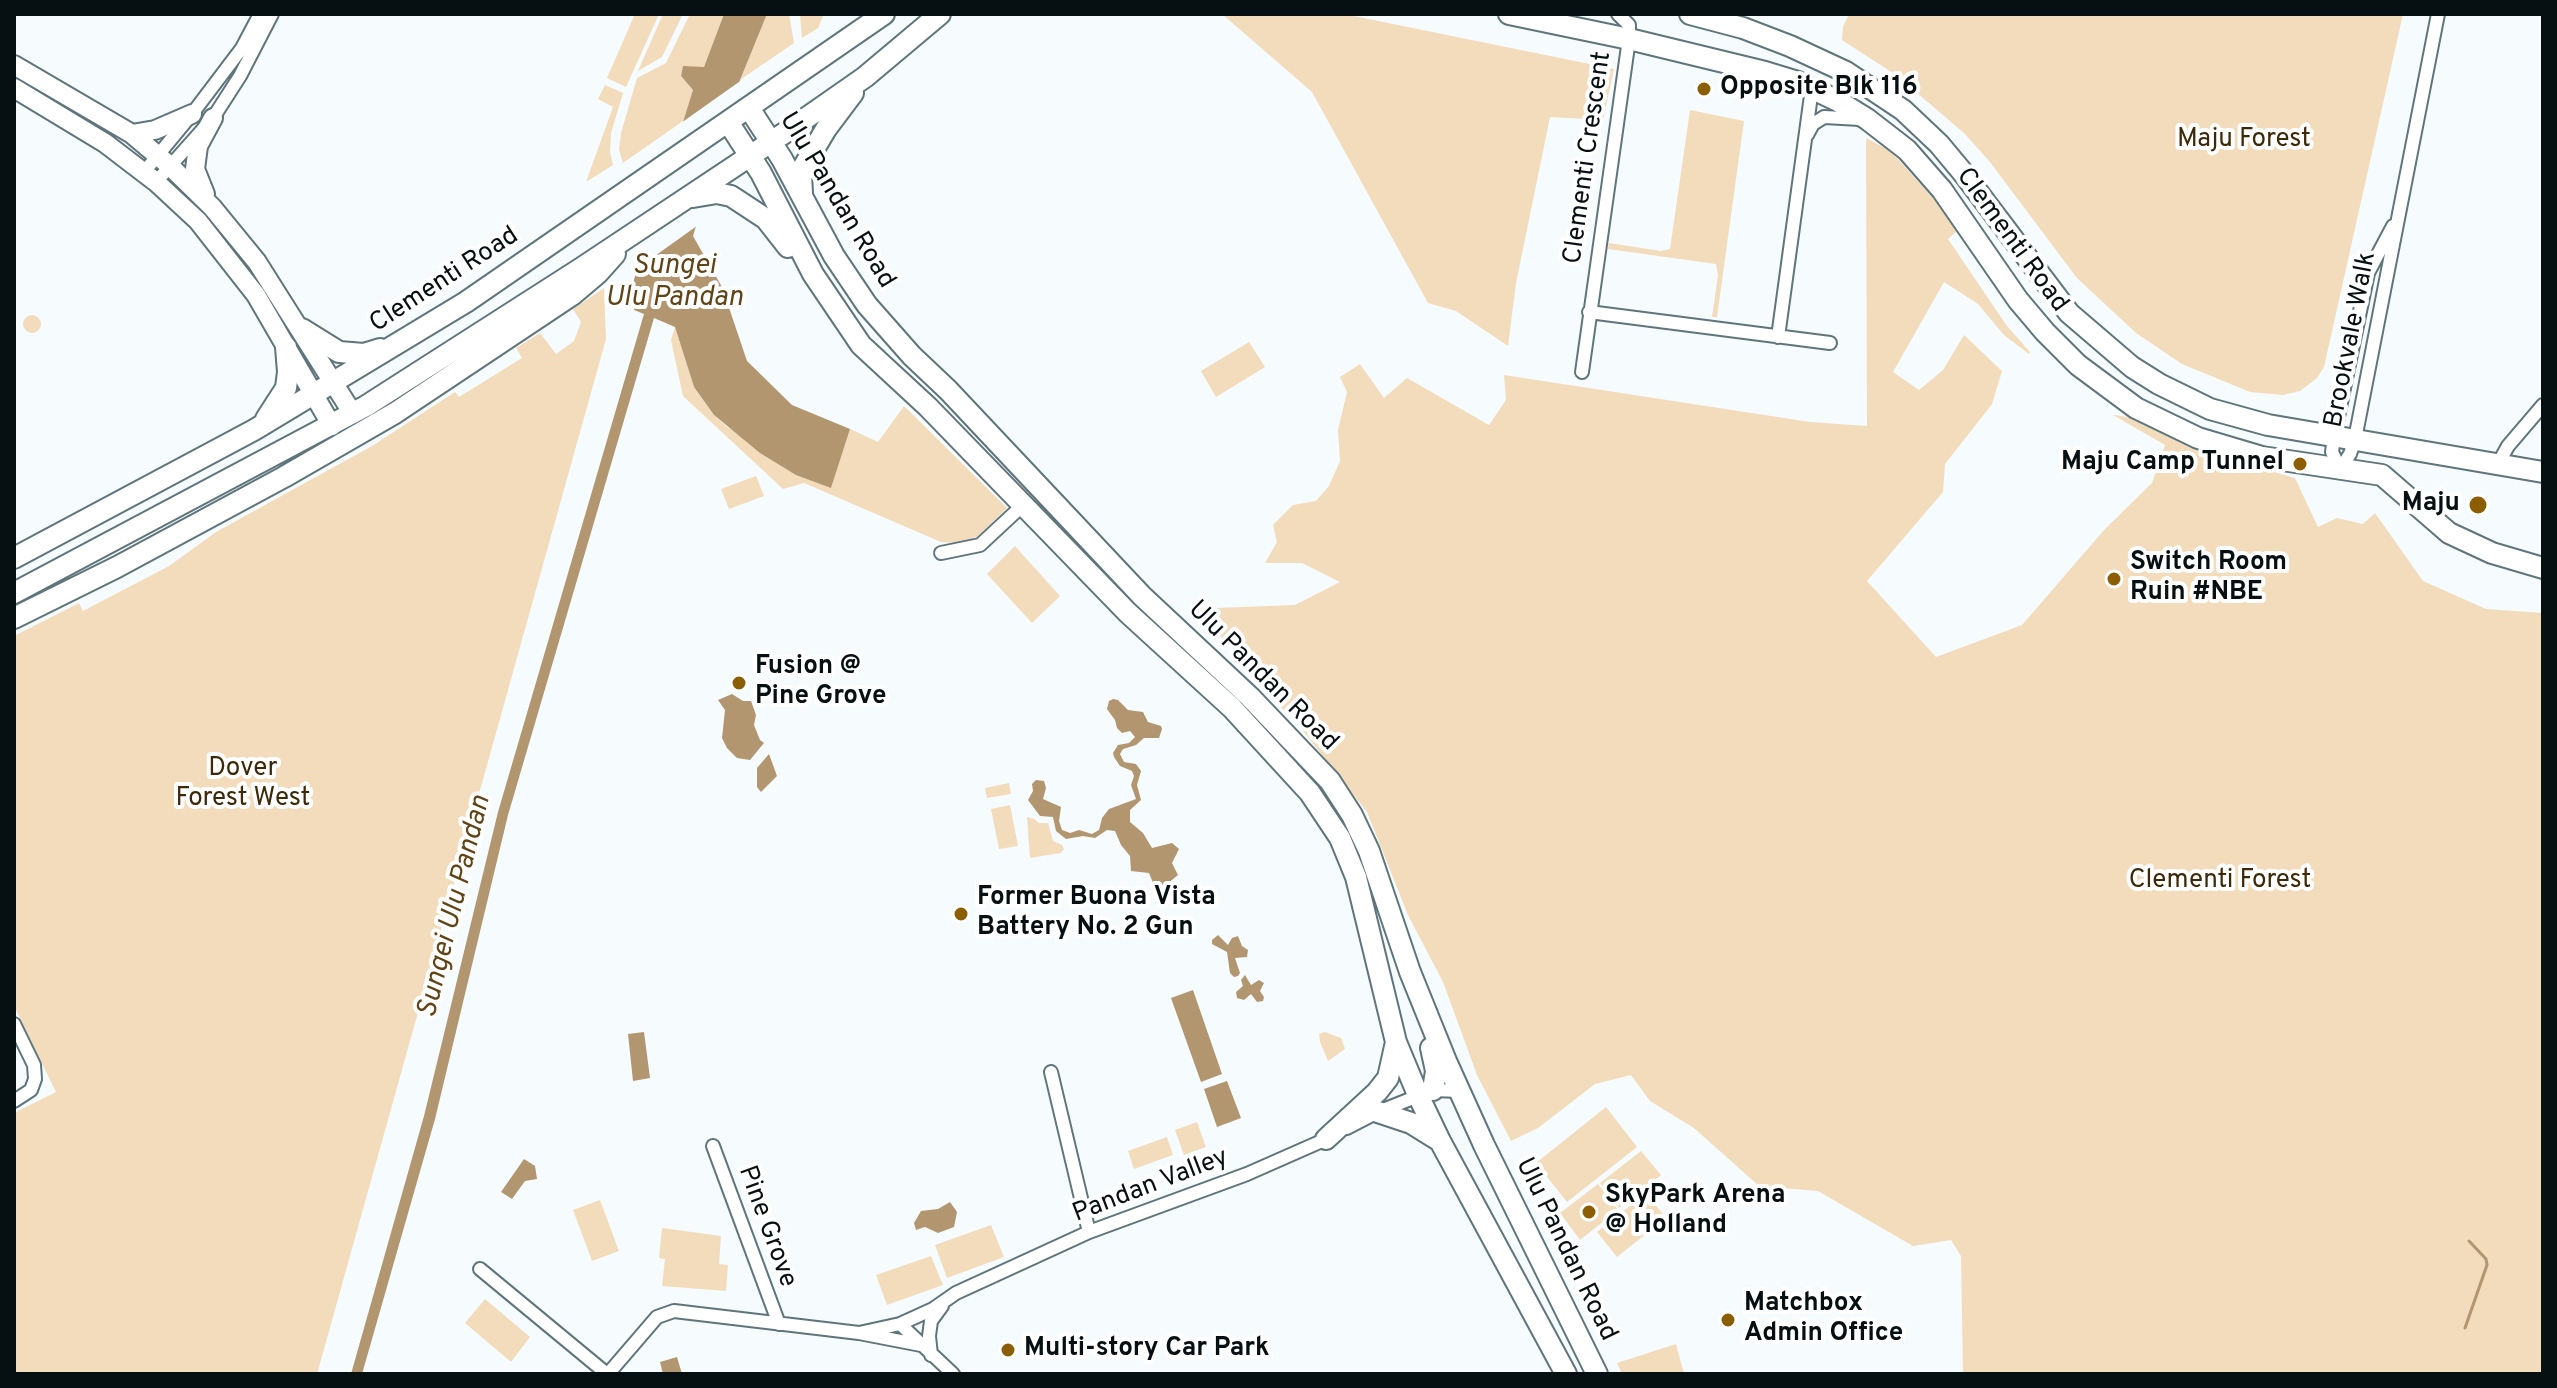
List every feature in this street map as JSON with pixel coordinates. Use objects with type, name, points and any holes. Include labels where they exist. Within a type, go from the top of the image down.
[{"type":"main road","name":"Clementi Road","points":[[14,558],[254,430],[466,302],[884,14]]},
{"type":"main road","points":[[14,593],[353,414],[771,142],[865,77],[940,14]]},
{"type":"main road","name":"Clementi Road","points":[[1509,14],[1765,72],[1812,88],[1867,119],[1920,164],[1942,190],[2018,300],[2045,332],[2095,379],[2136,408],[2198,438],[2262,457],[2382,475]]},
{"type":"main road","name":"Clementi Road","points":[[1690,14],[1743,28],[1790,46],[1846,72],[1903,110],[1939,144],[1964,174],[2069,313],[2132,367],[2159,384],[2210,409],[2268,425],[2543,472]]},
{"type":"main road","points":[[14,65],[132,134],[212,207],[257,262],[353,414]]},
{"type":"main road","points":[[803,198],[801,174],[804,166],[826,129],[865,77]]},
{"type":"main road","points":[[14,88],[75,124],[150,177],[219,244],[256,295],[332,426]]},
{"type":"main road","points":[[75,124],[83,117],[85,106]]},
{"type":"main road","name":"Ulu Pandan Road","points":[[749,108],[854,288],[912,356],[948,390],[1142,596],[1250,697],[1330,781],[1352,815],[1369,851],[1410,972],[1460,1091],[1597,1374]]},
{"type":"main road","points":[[132,134],[155,130],[192,114]]},
{"type":"main road","points":[[212,207],[199,185],[195,169],[198,146],[213,118]]},
{"type":"main road","name":"Ulu Pandan Road","points":[[728,122],[750,156],[813,274],[861,345],[1128,613],[1232,708],[1310,793],[1340,838],[1356,877],[1396,1042],[1425,1092],[1440,1141],[1566,1374]]},
{"type":"main road","points":[[686,198],[717,193],[731,196],[766,219],[813,274]]},
{"type":"main road","points":[[17,615],[145,552],[395,413],[572,295],[598,273],[633,233]]},
{"type":"main road","points":[[302,329],[339,352],[364,354],[399,342]]},
{"type":"main road","points":[[909,391],[892,367],[886,346],[893,343],[912,356]]},
{"type":"main road","points":[[254,430],[270,415],[286,388],[286,347]]},
{"type":"main road","points":[[2390,446],[2379,459],[2382,475],[2449,533],[2492,553],[2543,568]]},
{"type":"main road","points":[[1410,972],[1407,978],[1410,991],[1436,1071],[1425,1092]]},
{"type":"main road","points":[[1326,1139],[1388,1078],[1396,1042]]},
{"type":"main road","points":[[1378,1112],[1411,1123],[1440,1141]]},
{"type":"street","points":[[164,161],[192,114],[242,48],[260,14]]},
{"type":"street","points":[[150,177],[213,118],[240,76],[272,14]]},
{"type":"street","name":"Clementi Crescent","points":[[1582,372],[1629,39],[1629,25],[1618,14]]},
{"type":"street","name":"Brookvale Walk","points":[[2340,469],[2355,439],[2438,14]]},
{"type":"street","points":[[1778,337],[1812,88]]},
{"type":"street","points":[[1807,135],[1813,124],[1824,117],[1867,119]]},
{"type":"street","name":"Brookvale Walk","points":[[2334,436],[2368,273],[2399,216]]},
{"type":"street","points":[[1589,312],[1830,343]]},
{"type":"street","points":[[2498,464],[2508,446],[2543,405]]},
{"type":"street","points":[[2334,436],[2332,452],[2340,469]]},
{"type":"street","points":[[941,553],[980,545],[1023,505]]},
{"type":"street","points":[[14,1024],[34,1065],[35,1079],[31,1090],[14,1101]]},
{"type":"street","points":[[1051,1072],[1089,1232]]},
{"type":"street","name":"Pandan Valley","points":[[859,1333],[900,1324],[933,1309],[956,1293],[1089,1232],[1247,1174],[1425,1092],[1460,1091]]},
{"type":"street","name":"Pine Grove","points":[[713,1146],[779,1324]]},
{"type":"street","points":[[480,1269],[608,1374],[660,1315],[674,1311],[859,1333],[921,1345]]},
{"type":"street","points":[[931,1355],[929,1336],[933,1315],[956,1293]]},
{"type":"street","points":[[900,1324],[953,1374]]},
{"type":"green space","points":[[635,14],[659,14],[626,87],[607,78]]},
{"type":"green space","points":[[663,14],[683,14],[662,57],[638,71]]},
{"type":"green space","points":[[690,14],[724,14],[704,67],[683,67],[681,76],[693,90],[686,119],[623,163],[619,150],[621,133],[637,78],[666,63]]},
{"type":"green space","points":[[767,14],[789,14],[794,43],[740,80]]},
{"type":"green space","points":[[800,14],[824,14],[818,28],[802,38]]},
{"type":"green space","points":[[1222,14],[1344,14],[1614,69],[1603,120],[1550,117],[1516,283],[1508,346],[1456,311],[1428,303],[1312,92]]},
{"type":"green space","name":"Maju Forest","points":[[1849,14],[2403,14],[2324,367],[2317,378],[2300,391],[2283,395],[2250,392],[2182,364],[2136,333],[2077,278],[1990,162],[1964,133],[1896,75],[1842,40],[1843,27]]},
{"type":"green space","points":[[605,85],[623,93],[611,133],[613,165],[586,182],[613,107],[598,99]]},
{"type":"green space","points":[[1690,110],[1744,121],[1717,317],[1712,317],[1718,275],[1716,264],[1608,249],[1609,243],[1661,251],[1670,249]]},
{"type":"green space","name":"Clementi Forest","points":[[1866,138],[1897,158],[1938,204],[1957,231],[1948,239],[2007,326],[2030,352],[2004,335],[1978,304],[1944,282],[1893,372],[1919,390],[1943,370],[1964,335],[2002,371],[1992,404],[1945,464],[1943,492],[1867,581],[1936,657],[2022,625],[2105,529],[2152,483],[2165,445],[2113,415],[2130,418],[2193,449],[2295,478],[2318,527],[2337,518],[2363,524],[2375,513],[2423,581],[2486,609],[2543,613],[2543,1374],[1963,1374],[1961,1256],[1951,1240],[1913,1246],[1818,1191],[1759,1186],[1694,1128],[1650,1101],[1631,1075],[1595,1084],[1538,1128],[1511,1141],[1477,1075],[1443,982],[1408,915],[1367,812],[1296,722],[1256,683],[1263,675],[1190,609],[1295,605],[1340,582],[1302,563],[1265,563],[1277,542],[1273,525],[1293,505],[1316,501],[1329,486],[1340,461],[1338,430],[1347,392],[1340,377],[1360,364],[1384,398],[1407,378],[1489,425],[1506,400],[1504,375],[1810,422],[1867,426]]},
{"type":"green space","name":"Dover Forest West","points":[[604,288],[606,339],[317,1374],[14,1374],[14,1113],[56,1092],[14,1006],[14,636],[79,603],[83,611],[169,566],[216,532],[372,446],[455,392],[459,397],[522,358],[516,348],[540,333],[556,354],[574,341],[581,322],[573,309]]},
{"type":"green space","points":[[32,315],[41,324],[32,333],[23,324]]},
{"type":"green space","points":[[675,327],[694,387],[714,415],[727,427],[831,487],[850,429],[878,442],[904,406],[1007,508],[978,536],[961,543],[941,542],[804,483],[783,489],[683,396],[671,340]]},
{"type":"green space","points":[[1249,342],[1265,367],[1216,397],[1201,371]]},
{"type":"green space","points":[[756,476],[764,496],[729,509],[721,489]]},
{"type":"green space","points":[[1015,546],[1060,596],[1032,623],[987,574]]},
{"type":"green space","points":[[1009,783],[1011,794],[987,798],[985,788]]},
{"type":"green space","points":[[1010,805],[1018,846],[999,849],[991,809]]},
{"type":"green space","points":[[1027,817],[1039,823],[1048,823],[1053,841],[1064,849],[1061,853],[1030,858]]},
{"type":"green space","points":[[1325,1032],[1341,1038],[1345,1049],[1328,1061],[1319,1034]]},
{"type":"green space","points":[[1606,1107],[1637,1147],[1567,1202],[1536,1163]]},
{"type":"green space","points":[[1197,1122],[1206,1147],[1184,1155],[1175,1130]]},
{"type":"green space","points":[[1167,1137],[1173,1155],[1134,1169],[1128,1151]]},
{"type":"green space","points":[[1641,1151],[1661,1175],[1619,1208],[1600,1183]]},
{"type":"green space","name":"SkyPark Arena @ Holland","points":[[1598,1184],[1618,1210],[1580,1240],[1560,1213]]},
{"type":"green space","points":[[1646,1193],[1666,1218],[1617,1257],[1597,1232]]},
{"type":"green space","points":[[600,1200],[619,1251],[592,1261],[573,1210]]},
{"type":"green space","points":[[991,1225],[1004,1257],[947,1278],[935,1245]]},
{"type":"green space","points":[[662,1228],[721,1236],[719,1264],[728,1265],[726,1291],[662,1286],[665,1259],[659,1258]]},
{"type":"green space","points":[[931,1256],[943,1285],[887,1305],[876,1275]]},
{"type":"green space","points":[[485,1299],[530,1337],[511,1362],[465,1323]]},
{"type":"green space","points":[[1676,1344],[1684,1374],[1622,1374],[1617,1363]]},
{"type":"water","name":"Sungei Ulu Pandan","points":[[724,14],[767,14],[740,80],[693,236],[722,287],[747,361],[792,405],[850,429],[831,488],[796,475],[760,453],[714,415],[694,387],[675,327],[654,318],[508,815],[435,1119],[362,1374],[351,1374],[424,1116],[498,812],[644,314],[634,310],[636,294],[633,283],[693,90],[681,76],[683,66],[704,67]]},
{"type":"water","points":[[732,694],[743,701],[751,701],[756,715],[754,725],[764,743],[750,760],[737,758],[722,738],[725,710],[718,700]]},
{"type":"water","points":[[1113,699],[1128,710],[1143,712],[1148,722],[1162,729],[1159,738],[1144,738],[1136,745],[1123,749],[1120,754],[1124,762],[1136,764],[1141,771],[1137,785],[1141,800],[1130,810],[1130,822],[1143,833],[1152,848],[1172,843],[1179,849],[1172,863],[1178,875],[1161,889],[1154,885],[1149,873],[1131,871],[1130,856],[1115,831],[1107,830],[1095,838],[1083,836],[1066,839],[1056,831],[1053,817],[1040,816],[1028,800],[1033,791],[1032,784],[1036,780],[1044,781],[1043,799],[1061,807],[1059,821],[1062,830],[1092,834],[1099,830],[1102,818],[1109,809],[1136,799],[1131,785],[1132,771],[1120,766],[1113,753],[1118,745],[1129,743],[1135,737],[1130,731],[1122,733],[1117,728],[1107,709],[1109,701]]},
{"type":"water","points":[[769,754],[777,776],[761,792],[757,787],[757,768]]},
{"type":"water","points":[[1218,935],[1228,945],[1232,938],[1238,936],[1242,946],[1248,950],[1247,957],[1235,958],[1240,973],[1238,976],[1230,973],[1227,952],[1212,944]]},
{"type":"water","points":[[1245,975],[1251,985],[1259,980],[1264,983],[1260,991],[1263,1001],[1257,1002],[1251,994],[1244,1000],[1237,998],[1236,992],[1243,986],[1241,980]]},
{"type":"water","points":[[1193,990],[1222,1074],[1201,1082],[1171,998]]},
{"type":"water","points":[[644,1032],[650,1078],[633,1081],[628,1034]]},
{"type":"water","points":[[1227,1081],[1241,1118],[1217,1127],[1204,1089]]},
{"type":"water","points":[[524,1159],[535,1166],[537,1179],[525,1181],[512,1199],[501,1192]]},
{"type":"water","points":[[950,1202],[957,1212],[954,1227],[938,1233],[925,1227],[916,1230],[914,1223],[921,1211],[938,1209]]},
{"type":"water","points":[[677,1357],[682,1374],[663,1374],[660,1362]]},
{"type":"pier","points":[[746,77],[701,223],[638,268],[637,257],[681,123]]},
{"type":"waterway","points":[[2465,1328],[2487,1265],[2486,1259],[2469,1241]]},
{"type":"place","name":"Opposite Blk 116","points":[[1704,89]]},
{"type":"place","name":"Maju Camp Tunnel","points":[[2300,464]]},
{"type":"place","name":"Maju","points":[[2478,505]]},
{"type":"place","name":"Switch Room Ruin #NBE","points":[[2114,579]]},
{"type":"place","name":"Fusion @ Pine Grove","points":[[739,683]]},
{"type":"place","name":"Former Buona Vista Battery No. 2 Gun","points":[[961,914]]},
{"type":"place","name":"SkyPark Arena @ Holland","points":[[1589,1212]]},
{"type":"place","name":"Matchbox Admin Office","points":[[1728,1320]]},
{"type":"place","name":"Multi-story Car Park","points":[[1008,1350]]}]
